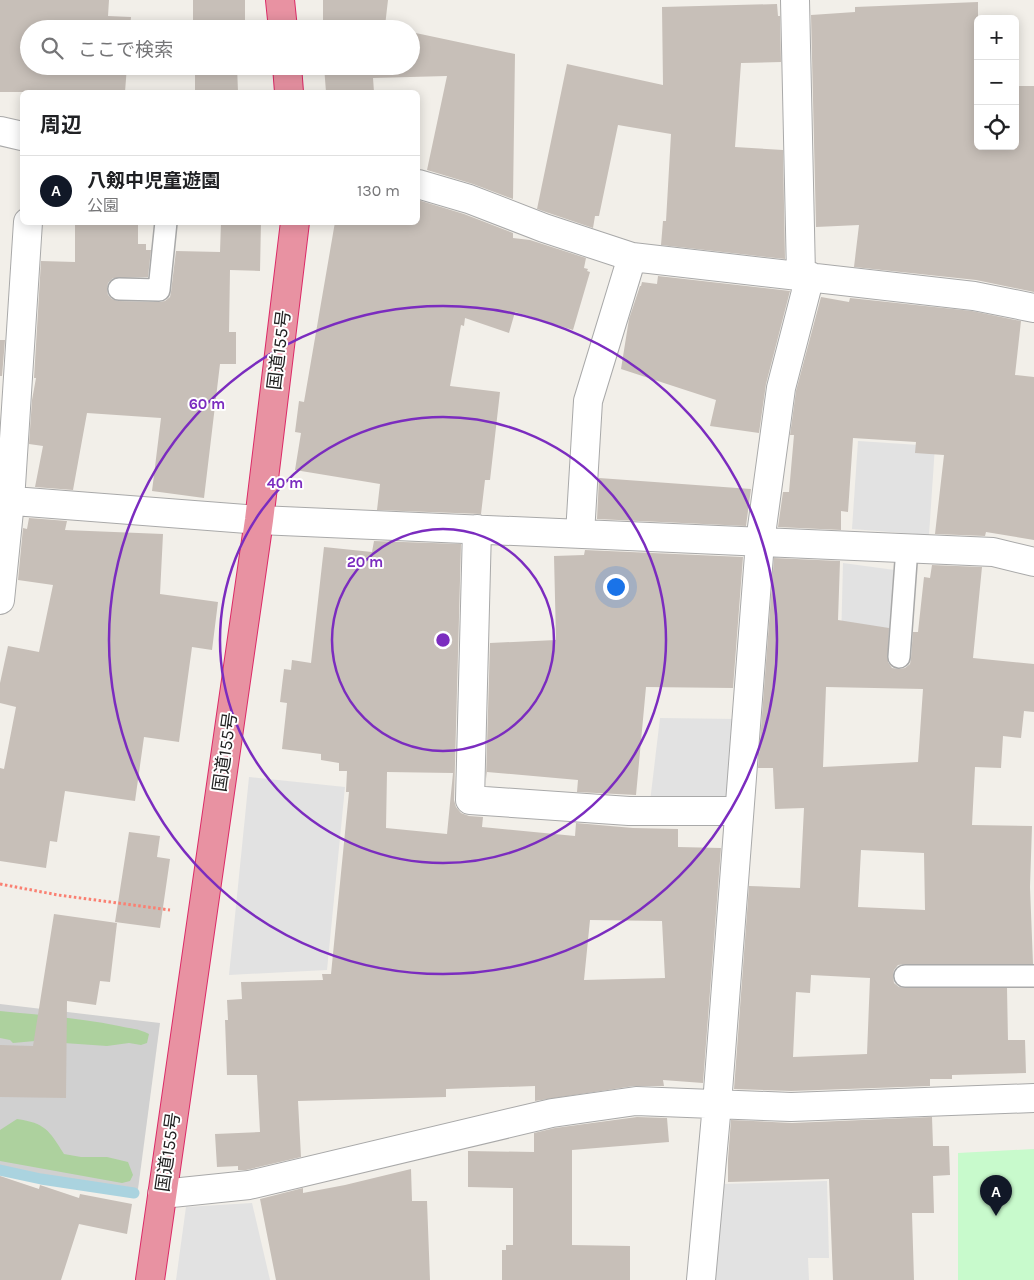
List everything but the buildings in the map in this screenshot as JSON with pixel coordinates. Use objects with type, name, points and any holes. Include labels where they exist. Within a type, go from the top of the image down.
[{"type":"highway","points":[[280,0],[282,20]]},
{"type":"highway","points":[[287,75],[289,90]]},
{"type":"highway","name":"国道155号","points":[[150,1280],[258,520],[295,225]]},
{"type":"street","points":[[702,1280],[760,542],[781,388],[805,276],[795,0]]},
{"type":"street","points":[[0,131],[20,136]]},
{"type":"street","points":[[420,185],[469,199],[544,228],[632,257],[974,296],[1034,308]]},
{"type":"street","points":[[0,600],[5,500],[28,225]]},
{"type":"street","points":[[580,534],[588,402],[632,257]]},
{"type":"street","points":[[5,500],[258,520],[993,552],[1034,562]]},
{"type":"street","points":[[477,530],[470,800],[629,811],[739,811]]},
{"type":"street","points":[[162,1194],[250,1185],[552,1113],[636,1102],[791,1106],[1034,1098]]},
{"type":"lane","points":[[119,289],[159,290],[166,225]]},
{"type":"lane","points":[[899,657],[907,548]]},
{"type":"lane","points":[[905,976],[1034,976]]},
{"type":"path","points":[[0,884],[58,895],[202,914]]},
{"type":"shaded area","points":[[858,441],[935,446],[929,535],[852,529]]},
{"type":"shaded area","points":[[843,563],[902,571],[892,649],[841,643]]},
{"type":"shaded area","points":[[660,718],[738,719],[732,801],[650,802]]},
{"type":"shaded area","points":[[249,777],[345,787],[327,970],[229,975]]},
{"type":"shaded area","points":[[0,1004],[160,1023],[138,1189],[44,1175],[0,1166]]},
{"type":"shaded area","points":[[827,1181],[829,1258],[808,1258],[809,1280],[714,1280],[722,1184]]},
{"type":"shaded area","points":[[252,1203],[270,1280],[176,1280],[186,1207]]},
{"type":"green space","points":[[0,1011],[90,1021],[134,1029],[149,1034],[147,1043],[141,1045],[129,1043],[107,1046],[35,1041],[13,1043],[10,1040],[0,1038]]},
{"type":"green space","points":[[17,1119],[34,1123],[45,1129],[50,1133],[64,1154],[81,1157],[107,1157],[128,1162],[133,1175],[130,1181],[122,1183],[0,1161],[0,1130]]},
{"type":"green space","points":[[1034,1149],[1034,1280],[958,1280],[958,1153]]},
{"type":"waterway","points":[[0,1170],[41,1179],[134,1193]]},
{"type":"place","name":"八剱中児童遊園","points":[[996,1216]]}]
